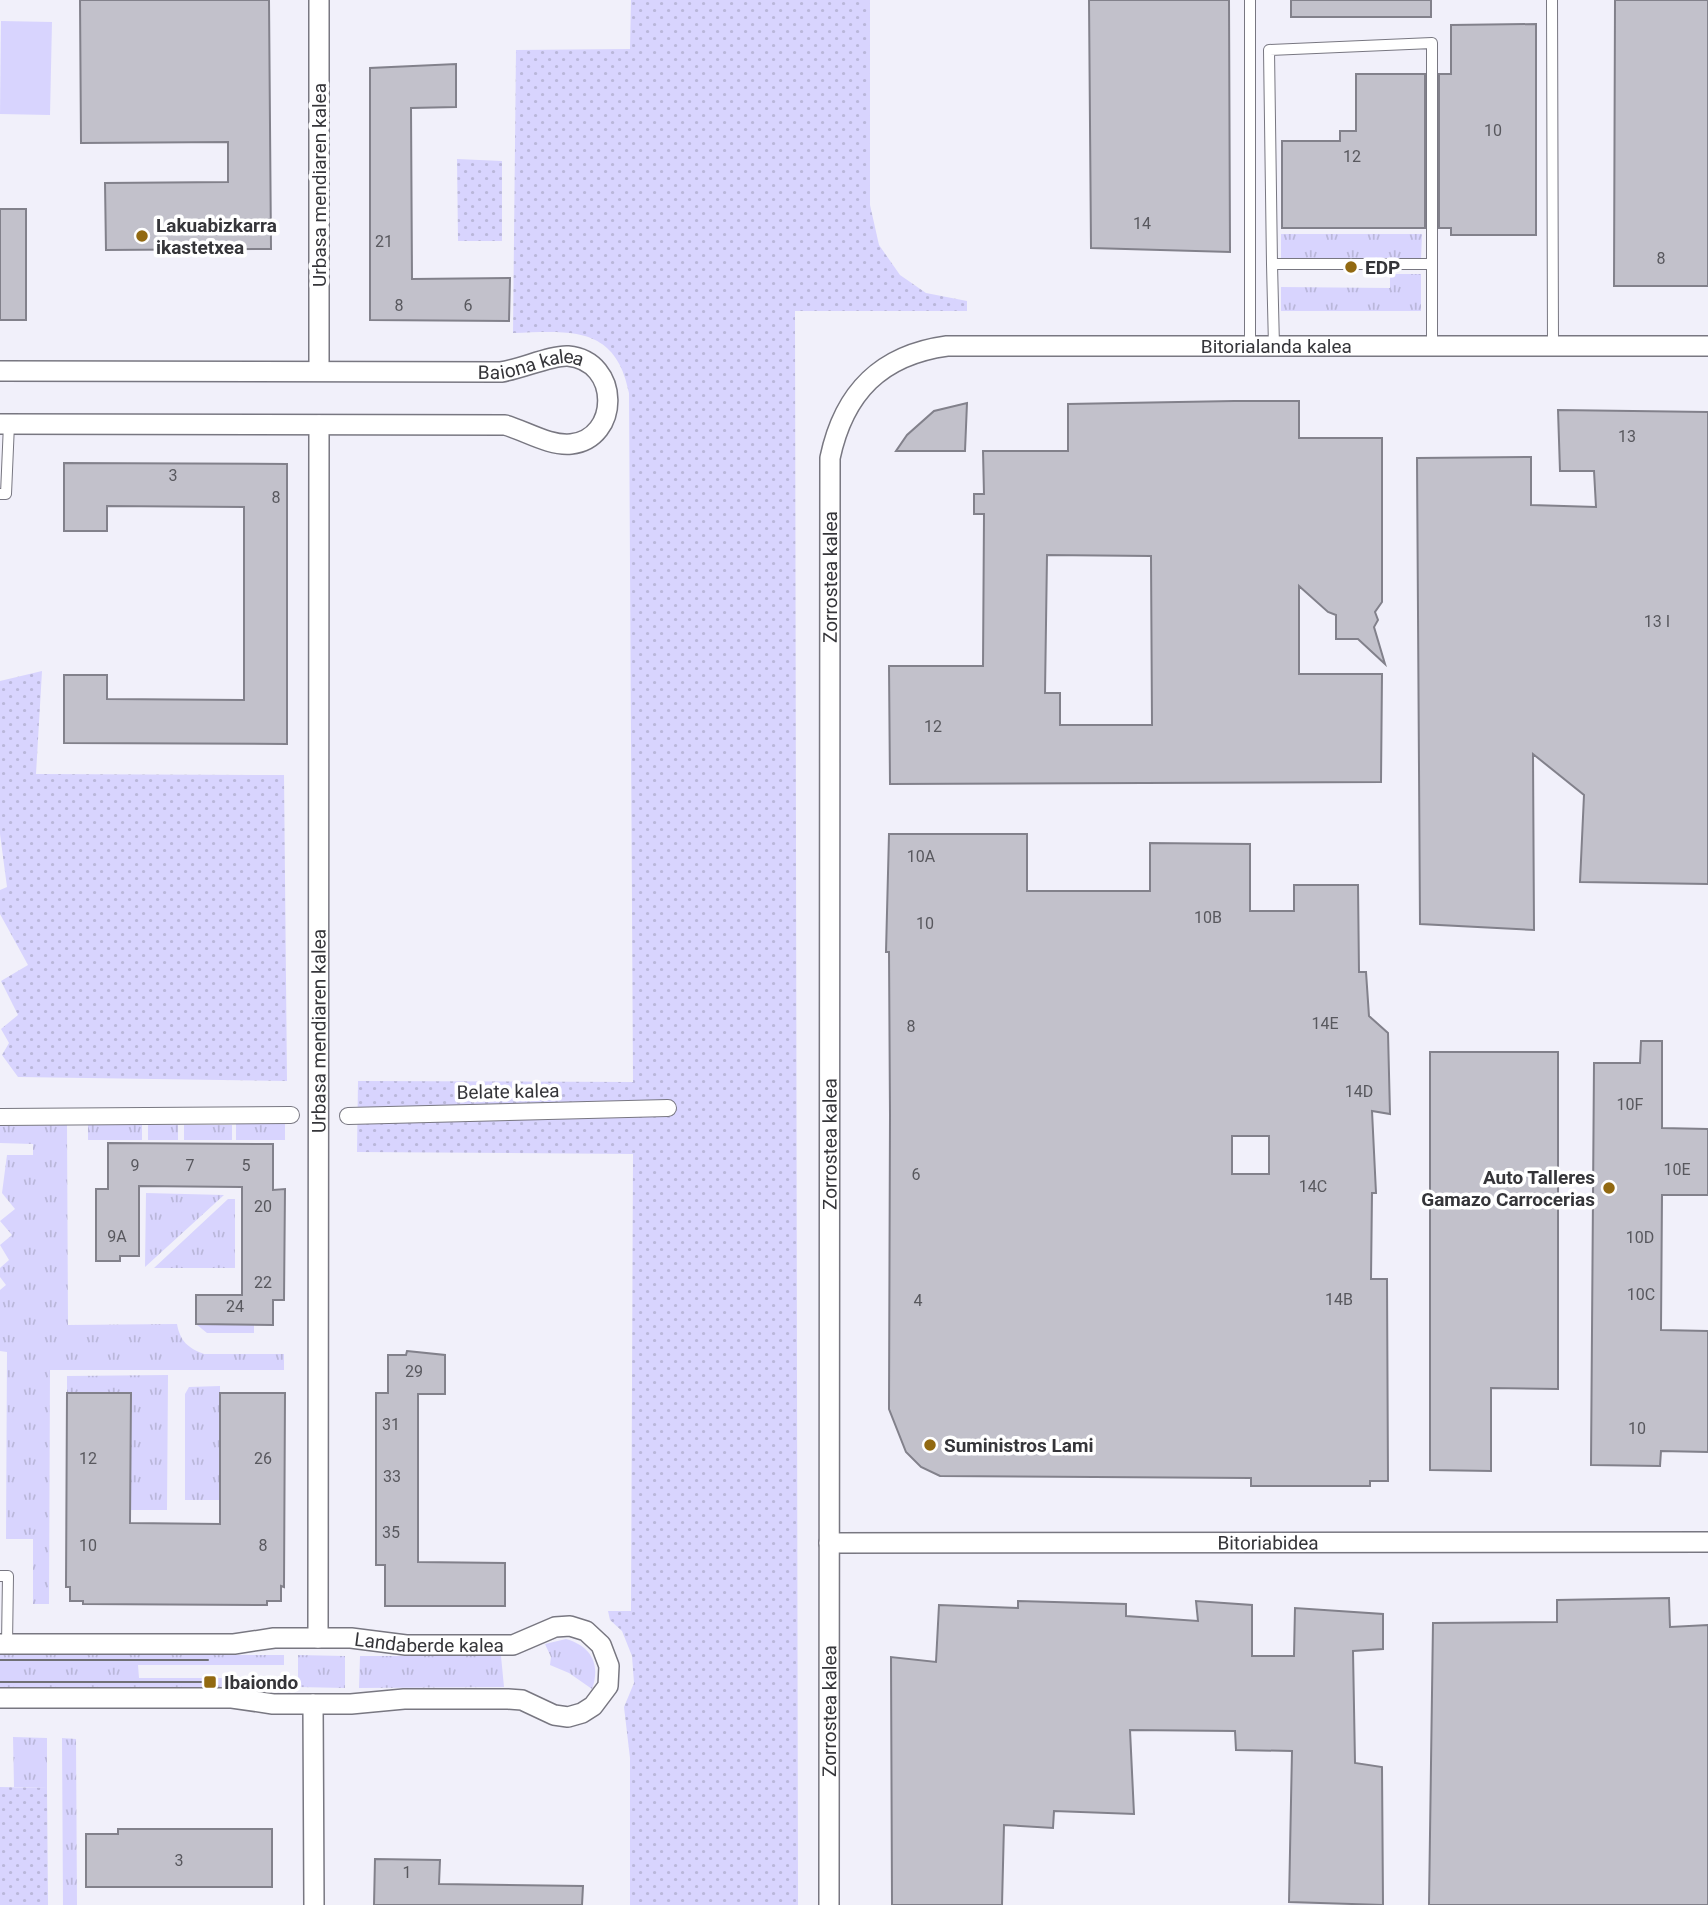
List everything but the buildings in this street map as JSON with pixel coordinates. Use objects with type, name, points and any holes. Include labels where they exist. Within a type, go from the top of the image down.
[{"type":"street","name":"Urbasa mendiaren kalea","points":[[319,0],[319,370]]},
{"type":"street","name":"Bitorialanda kalea","points":[[859,389],[884,367],[917,350],[947,346],[1708,346]]},
{"type":"street","name":"Baiona kalea","points":[[0,371],[501,372],[525,369],[556,356],[570,356],[586,360],[601,374],[606,382],[609,405],[603,422],[593,434],[574,444],[553,443],[505,425],[5,424]]},
{"type":"street","name":"Zorrostea kalea","points":[[829,1905],[830,458],[844,412],[859,389]]},
{"type":"street","name":"Urbasa mendiaren kalea","points":[[318,1638],[319,425]]},
{"type":"street","name":"Belate kalea","points":[[348,1116],[668,1108]]},
{"type":"street","points":[[0,1117],[291,1115]]},
{"type":"street","name":"Bitoriabidea","points":[[829,1543],[1708,1542]]},
{"type":"street","name":"Landaberde kalea","points":[[0,1698],[232,1698],[273,1704],[351,1704],[404,1699],[508,1699],[522,1700],[545,1712],[568,1717],[593,1706],[605,1692],[609,1681],[608,1666],[601,1645],[586,1631],[570,1626],[555,1628],[513,1645],[406,1645],[351,1638],[274,1638],[234,1644],[4,1644]]},
{"type":"street","points":[[313,1704],[314,1905]]},
{"type":"lane","points":[[1250,0],[1250,345]]},
{"type":"lane","points":[[1552,0],[1553,346]]},
{"type":"lane","points":[[1274,346],[1269,50],[1432,43],[1432,345]]},
{"type":"lane","points":[[1272,264],[1432,264]]},
{"type":"lane","points":[[0,494],[6,494],[5,424]]},
{"type":"lane","points":[[0,1576],[8,1576],[4,1644]]},
{"type":"green space","points":[[631,0],[870,0],[870,205],[879,245],[900,275],[926,293],[967,301],[967,311],[795,311],[798,1905],[630,1905],[630,1758],[624,1707],[634,1683],[632,1656],[622,1631],[610,1620],[608,1611],[631,1611],[633,1154],[357,1152],[358,1081],[633,1082],[629,393],[623,371],[602,344],[571,333],[513,333],[516,50],[630,49]]},
{"type":"green space","points":[[1,21],[52,22],[50,115],[0,114]]},
{"type":"green space","points":[[457,159],[502,161],[502,241],[458,241]]},
{"type":"green space","points":[[1281,234],[1422,234],[1421,259],[1281,259]]},
{"type":"green space","points":[[1390,274],[1421,274],[1421,311],[1281,311],[1281,287],[1390,288]]},
{"type":"green space","points":[[42,671],[36,774],[284,775],[287,1081],[18,1077],[2,1055],[9,1043],[1,1029],[18,1015],[1,981],[28,965],[0,914],[0,890],[7,887],[0,834],[0,681]]},
{"type":"green space","points":[[236,1124],[285,1124],[285,1140],[236,1140]]},
{"type":"green space","points":[[67,1125],[68,1325],[177,1324],[183,1339],[198,1352],[284,1354],[284,1370],[50,1370],[49,1604],[33,1604],[33,1539],[6,1539],[7,1352],[0,1351],[0,1290],[6,1285],[0,1277],[0,1268],[9,1260],[0,1245],[12,1235],[0,1221],[15,1209],[2,1193],[7,1155],[33,1155],[33,1144],[0,1143],[0,1126]]},
{"type":"green space","points":[[88,1125],[142,1125],[142,1140],[88,1140]]},
{"type":"green space","points":[[148,1125],[178,1125],[178,1140],[148,1140]]},
{"type":"green space","points":[[184,1125],[232,1125],[232,1140],[184,1140]]},
{"type":"green space","points":[[146,1193],[224,1195],[145,1267]]},
{"type":"green space","points":[[228,1199],[235,1199],[235,1268],[154,1268]]},
{"type":"green space","points":[[196,1324],[254,1325],[254,1333],[207,1333]]},
{"type":"green space","points":[[168,1375],[167,1510],[130,1510],[130,1393],[67,1393],[67,1376]]},
{"type":"green space","points":[[220,1386],[220,1500],[185,1500],[185,1394],[189,1387]]},
{"type":"green space","points":[[566,1639],[582,1646],[592,1657],[595,1672],[592,1689],[569,1673],[550,1665],[551,1657],[545,1644]]},
{"type":"green space","points":[[0,1655],[284,1655],[284,1665],[138,1665],[139,1678],[284,1678],[283,1688],[0,1687]]},
{"type":"green space","points":[[298,1655],[345,1656],[345,1688],[298,1687]]},
{"type":"green space","points":[[360,1656],[501,1656],[504,1687],[359,1688]]},
{"type":"green space","points":[[13,1737],[47,1738],[47,1788],[14,1787]]},
{"type":"green space","points":[[62,1738],[76,1739],[77,1905],[63,1905]]},
{"type":"green space","points":[[0,1787],[47,1788],[48,1905],[0,1905]]},
{"type":"tram line","points":[[0,1660],[208,1660]]},
{"type":"tram line","points":[[0,1682],[210,1682]]},
{"type":"place","name":"Lakuabizkarra ikastetxea","points":[[142,236]]},
{"type":"place","name":"EDP","points":[[1351,267]]},
{"type":"place","name":"Auto Talleres Gamazo Carrocerias","points":[[1609,1188]]},
{"type":"place","name":"Suministros Lami","points":[[930,1445]]},
{"type":"place","name":"Ibaiondo","points":[[210,1682]]}]
